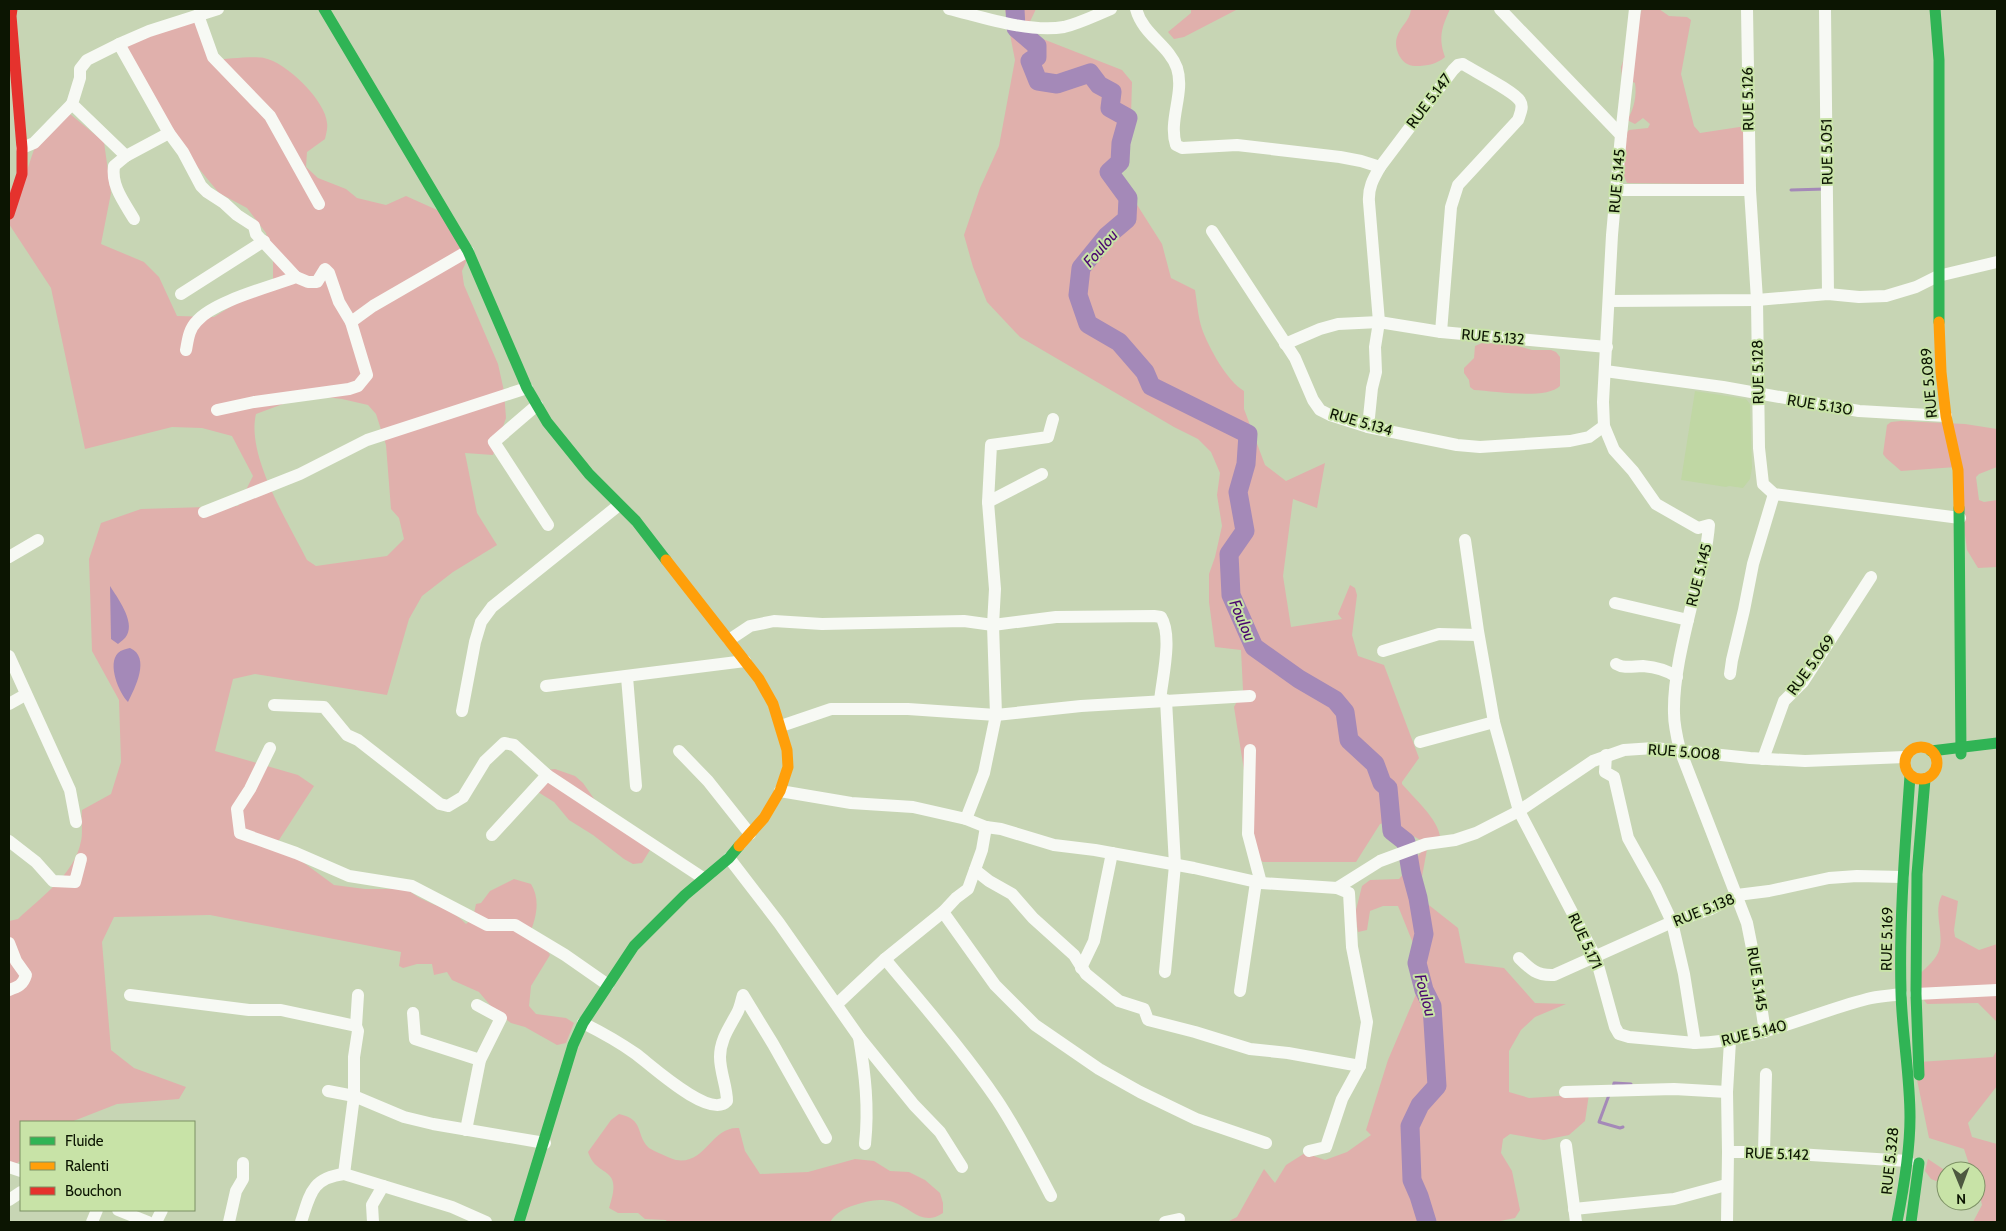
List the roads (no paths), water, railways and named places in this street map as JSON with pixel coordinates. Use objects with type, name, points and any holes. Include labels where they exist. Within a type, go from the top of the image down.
[{"type":"street","points":[[9,214],[22,174],[22,148],[12,9]]},
{"type":"street","points":[[22,148],[34,143],[72,104],[80,78],[80,69],[87,60],[149,31],[218,9]]},
{"type":"street","points":[[324,9],[468,252],[527,388],[547,422],[589,474],[636,521],[759,679],[773,704],[787,750],[788,767],[780,791],[764,818],[729,858],[703,878],[634,946],[583,1023],[573,1045],[519,1222]]},
{"type":"street","points":[[949,9],[1014,25],[1048,28],[1064,27],[1111,9]]},
{"type":"street","points":[[1136,9],[1138,17],[1147,31],[1170,54],[1177,68],[1179,79],[1174,124],[1176,145],[1182,148],[1237,145],[1278,149],[1361,161],[1380,167]]},
{"type":"street","points":[[1500,9],[1621,135]]},
{"type":"street","name":"RUE 5.145","points":[[1635,9],[1612,235],[1603,402],[1604,426],[1614,450],[1633,471],[1656,504],[1698,528],[1709,525],[1708,545],[1688,620],[1677,677],[1674,711],[1680,750],[1747,923],[1765,1032]]},
{"type":"street","name":"RUE 5.126","points":[[1747,9],[1750,190]]},
{"type":"street","name":"RUE 5.051","points":[[1825,9],[1828,294]]},
{"type":"street","name":"RUE 5.089","points":[[1935,9],[1939,60],[1938,276],[1941,372],[1946,416],[1958,470],[1960,518],[1960,750]]},
{"type":"street","points":[[198,15],[213,57],[270,116],[319,204]]},
{"type":"street","points":[[119,44],[201,186],[254,226],[256,234],[296,277],[308,282],[317,282],[325,269],[330,273],[339,302],[351,322],[367,375],[358,386],[254,402],[217,410]]},
{"type":"street","name":"RUE 5.147","points":[[1368,427],[1372,388],[1376,372],[1375,347],[1379,322],[1368,192],[1371,182],[1380,167],[1458,65],[1463,64],[1513,94],[1520,101],[1522,111],[1518,120],[1458,185],[1453,196],[1441,332]]},
{"type":"street","points":[[72,104],[126,156]]},
{"type":"street","points":[[134,219],[114,185],[112,176],[114,166],[126,156],[169,132]]},
{"type":"street","points":[[1617,190],[1750,190]]},
{"type":"street","name":"RUE 5.128","points":[[1750,190],[1757,300],[1758,394],[1762,477],[1763,484],[1774,494]]},
{"type":"street","name":"RUE 5.134","points":[[1212,232],[1299,364],[1313,400],[1320,410],[1330,415],[1368,427],[1457,446],[1480,447],[1589,438],[1604,426]]},
{"type":"street","points":[[181,294],[264,242]]},
{"type":"street","points":[[351,322],[382,301],[468,252]]},
{"type":"street","points":[[1609,301],[1757,300],[1828,294],[1859,297],[1886,296],[1916,287],[1938,276],[1997,262]]},
{"type":"street","points":[[186,350],[190,332],[196,321],[203,316],[251,292],[296,277]]},
{"type":"street","name":"RUE 5.132","points":[[1285,344],[1320,329],[1338,324],[1379,322],[1441,332],[1607,347]]},
{"type":"street","name":"RUE 5.130","points":[[1605,371],[1723,388],[1859,411],[1946,416]]},
{"type":"street","points":[[204,512],[300,474],[367,440],[527,388]]},
{"type":"street","points":[[537,405],[494,442],[548,525]]},
{"type":"street","points":[[966,818],[984,773],[996,715],[993,625],[995,589],[988,502],[991,445],[1048,437],[1053,419]]},
{"type":"street","points":[[988,502],[1042,474]]},
{"type":"street","points":[[1730,674],[1753,564],[1774,494],[1960,518]]},
{"type":"street","points":[[462,711],[475,642],[481,622],[492,607],[619,505]]},
{"type":"street","points":[[9,557],[38,540]]},
{"type":"street","name":"RUE 5.171","points":[[1465,540],[1478,635],[1494,722],[1519,811],[1596,958],[1615,1027],[1619,1034],[1695,1043]]},
{"type":"street","name":"RUE 5.069","points":[[1763,759],[1784,701],[1803,682],[1871,577]]},
{"type":"street","points":[[1616,603],[1688,620]]},
{"type":"street","points":[[729,640],[750,626],[774,621],[822,624],[964,621],[993,625],[1056,616],[1143,615],[1161,618],[1165,624],[1166,647],[1163,701],[1175,865],[1165,972]]},
{"type":"street","points":[[1382,652],[1439,634],[1478,635]]},
{"type":"street","points":[[9,656],[25,695],[70,790],[76,822]]},
{"type":"street","points":[[546,686],[745,660]]},
{"type":"street","points":[[1616,664],[1621,667],[1643,666],[1662,669],[1677,677]]},
{"type":"street","points":[[627,676],[636,786]]},
{"type":"street","points":[[9,704],[25,695]]},
{"type":"street","points":[[781,726],[831,709],[908,709],[996,715],[1081,706],[1250,696]]},
{"type":"street","points":[[274,705],[324,707],[347,734],[358,740],[440,804],[448,806],[463,797],[485,761],[504,743],[514,745],[547,775],[703,878]]},
{"type":"street","points":[[1420,742],[1494,722]]},
{"type":"street","points":[[1934,755],[1936,769],[1930,777],[1925,779],[1910,776],[1905,767],[1906,757],[1908,753],[1916,748],[1922,747],[1934,755],[1997,743]]},
{"type":"street","points":[[270,748],[250,789],[237,809],[240,833],[296,853],[349,876],[412,886],[486,926],[515,925],[565,955],[608,985]]},
{"type":"street","name":"RUE 5.008","points":[[1337,888],[1380,861],[1426,844],[1455,840],[1476,833],[1519,811],[1575,772],[1606,755],[1624,750],[1654,748],[1763,759],[1805,761],[1906,757]]},
{"type":"street","points":[[1240,991],[1258,882],[1248,834],[1250,750]]},
{"type":"street","points":[[1960,750],[1997,750]]},
{"type":"street","points":[[679,751],[708,781],[750,834]]},
{"type":"street","points":[[1606,755],[1605,772],[1614,778],[1628,838],[1656,888],[1672,922],[1684,974],[1695,1043]]},
{"type":"street","points":[[492,835],[547,775]]},
{"type":"street","name":"RUE 5.169","points":[[1910,776],[1903,877],[1901,994],[1915,1104]]},
{"type":"street","name":"RUE 5.169","points":[[1915,1104],[1917,874],[1925,779]]},
{"type":"street","points":[[780,791],[851,803],[913,807],[966,818],[986,828],[1001,829],[1054,845],[1112,853],[1258,882],[1337,888],[1349,892],[1352,947],[1367,1022],[1360,1066],[1342,1099],[1326,1147],[1309,1151]]},
{"type":"street","points":[[837,1004],[885,959],[968,889],[982,850],[986,828]]},
{"type":"street","points":[[9,841],[36,862],[53,881],[75,882],[81,859]]},
{"type":"street","points":[[1081,968],[1094,941],[1112,853]]},
{"type":"street","points":[[729,858],[837,1004],[859,1037],[914,1105],[940,1132],[962,1167]]},
{"type":"street","points":[[975,870],[989,881],[1012,894],[1033,918],[1074,955],[1086,974],[1119,1001],[1144,1009],[1148,1020],[1250,1049],[1288,1053],[1360,1066]]},
{"type":"street","name":"RUE 5.138","points":[[1519,958],[1532,971],[1544,975],[1554,975],[1596,958],[1672,922],[1711,909],[1737,895],[1769,891],[1830,878],[1857,876],[1903,877]]},
{"type":"street","points":[[943,912],[995,984],[1035,1026],[1140,1092],[1196,1119],[1266,1142]]},
{"type":"street","points":[[9,944],[16,961],[26,975],[24,982],[18,987],[9,990]]},
{"type":"street","points":[[885,959],[944,1030],[996,1099],[1027,1150],[1051,1196]]},
{"type":"street","points":[[1916,994],[1997,990]]},
{"type":"street","name":"RUE 5.140","points":[[1695,1043],[1730,1041],[1765,1032],[1866,999],[1901,994]]},
{"type":"street","points":[[130,995],[249,1010],[281,1010],[356,1026]]},
{"type":"street","points":[[344,1174],[354,1096],[354,1057],[358,1031],[356,1026],[358,995]]},
{"type":"street","points":[[583,1023],[612,1038],[636,1054],[675,1085],[693,1096],[715,1105],[720,1105],[727,1101],[721,1071],[722,1045],[725,1031],[737,1014],[743,995],[774,1044],[826,1138]]},
{"type":"street","points":[[466,1130],[480,1060],[501,1018],[477,1005]]},
{"type":"street","points":[[413,1012],[415,1039],[480,1060]]},
{"type":"street","points":[[859,1037],[866,1077],[868,1117],[864,1144]]},
{"type":"street","name":"RUE 5.142","points":[[1730,1041],[1727,1092],[1728,1152],[1764,1152],[1908,1161]]},
{"type":"street","points":[[1764,1152],[1766,1074]]},
{"type":"street","points":[[1565,1092],[1674,1089],[1727,1092]]},
{"type":"street","points":[[328,1091],[354,1096],[404,1117],[544,1143]]},
{"type":"street","name":"RUE 5.328","points":[[1911,1222],[1920,1150],[1915,1104]]},
{"type":"street","name":"RUE 5.328","points":[[1898,1222],[1915,1104]]},
{"type":"street","points":[[1566,1145],[1575,1216],[1674,1199],[1726,1185]]},
{"type":"street","points":[[1727,1222],[1726,1185],[1728,1152]]},
{"type":"street","points":[[229,1222],[236,1192],[243,1179],[243,1163]]},
{"type":"street","points":[[301,1222],[310,1196],[319,1181],[330,1176],[344,1174],[452,1207],[486,1222]]},
{"type":"street","points":[[373,1222],[372,1205],[383,1186]]},
{"type":"street","points":[[9,1200],[20,1193]]},
{"type":"street","points":[[120,1211],[148,1222]]},
{"type":"street","points":[[1165,1222],[1179,1219]]},
{"type":"waterway","name":"Foulou","points":[[1015,9],[1016,28],[1037,46],[1037,57],[1030,61],[1038,81],[1057,84],[1090,73],[1099,85],[1112,92],[1110,108],[1128,118],[1121,143],[1120,162],[1109,172],[1128,198],[1127,219],[1107,236],[1081,268],[1078,295],[1088,324],[1119,342],[1145,372],[1151,386],[1248,434],[1246,464],[1238,492],[1245,531],[1229,554],[1231,595],[1254,647],[1299,679],[1335,700],[1345,712],[1349,740],[1375,764],[1382,783],[1388,788],[1392,831],[1406,842],[1418,898],[1424,934],[1417,963],[1424,990],[1432,1006],[1437,1086],[1420,1105],[1410,1126],[1412,1180],[1427,1222]]},
{"type":"waterway","points":[[1791,190],[1825,189]]},
{"type":"waterway","points":[[1613,1087],[1614,1083],[1631,1084]]},
{"type":"waterway","points":[[1609,1095],[1599,1122],[1620,1128],[1623,1127]]}]
